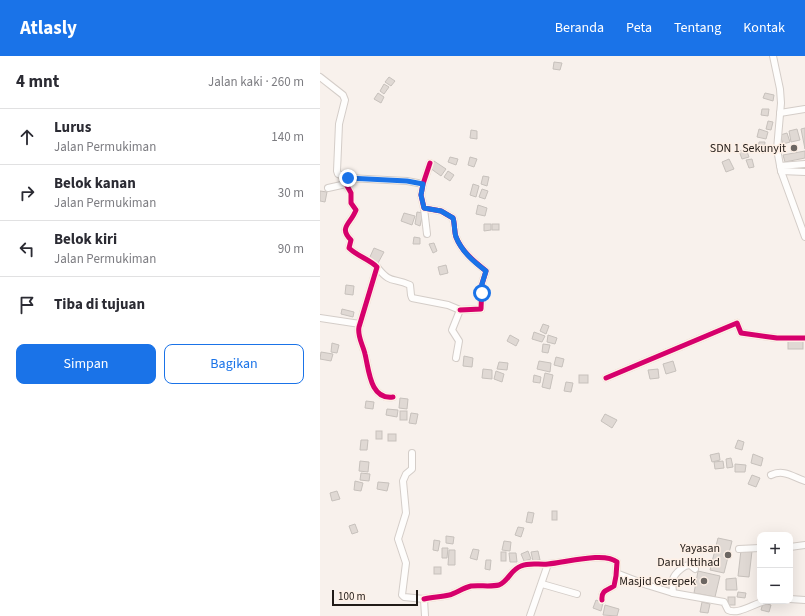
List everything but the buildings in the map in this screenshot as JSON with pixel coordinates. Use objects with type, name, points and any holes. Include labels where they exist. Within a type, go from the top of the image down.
[{"type":"street","points":[[773,56],[780,89],[781,103],[777,149],[780,168],[805,237]]},
{"type":"street","points":[[320,77],[344,97],[339,124],[336,171],[347,181],[351,193],[351,204],[356,210],[353,218],[345,229],[345,235],[351,240],[349,248],[360,257],[373,263],[389,280],[410,285],[412,298],[448,305],[460,310],[481,309],[482,284],[486,271],[473,262],[464,251],[456,236],[453,218],[441,211],[424,208]]},
{"type":"street","points":[[780,113],[805,109]]},
{"type":"street","points":[[427,234],[421,195],[430,163]]},
{"type":"street","points":[[780,168],[805,164]]},
{"type":"street","points":[[780,168],[805,172]]},
{"type":"street","points":[[328,188],[347,181],[392,180],[423,184]]},
{"type":"street","points":[[377,267],[358,330],[371,382],[374,388],[386,397],[393,397]]},
{"type":"street","points":[[456,358],[459,341],[452,330],[460,310]]},
{"type":"street","points":[[320,318],[360,324]]},
{"type":"street","points":[[606,378],[737,323],[741,333],[778,338],[805,338]]},
{"type":"street","points":[[412,453],[412,470],[406,474],[403,481],[406,513],[398,539],[406,563],[402,596],[424,598],[448,595],[470,586],[496,585],[506,582],[514,570],[522,565],[532,563],[548,564],[593,557],[616,561],[614,586],[604,590],[602,600]]},
{"type":"street","points":[[771,475],[776,473],[784,473],[805,481]]},
{"type":"street","points":[[793,547],[805,545]]},
{"type":"street","points":[[739,549],[757,548]]},
{"type":"street","points":[[530,616],[548,564]]},
{"type":"street","points":[[673,593],[672,579],[675,574],[687,565],[690,565],[695,569]]},
{"type":"street","points":[[616,573],[647,586],[673,593],[724,602],[728,610],[735,613],[758,604]]},
{"type":"street","points":[[542,584],[577,594]]},
{"type":"street","points":[[424,598],[425,616]]},
{"type":"street","points":[[793,599],[805,600]]},
{"type":"cycle path","points":[[430,163],[421,195],[424,208],[441,211],[453,218],[456,237],[462,247],[469,256],[486,271],[482,284],[481,309],[460,310]]},
{"type":"cycle path","points":[[346,184],[351,193],[351,203],[356,210],[346,228],[347,236],[351,240],[349,248],[377,267],[359,327],[359,337],[375,389],[379,394],[385,397],[393,397]]},
{"type":"cycle path","points":[[606,378],[737,323],[741,333],[777,338],[805,338]]},
{"type":"cycle path","points":[[424,599],[449,595],[471,586],[499,585],[505,581],[514,570],[524,565],[548,564],[584,558],[603,558],[611,559],[617,562],[614,586],[604,592],[602,600]]},
{"type":"place","name":"SDN 1 Sekunyit","points":[[794,148]]},
{"type":"place","name":"Yayasan Darul Ittihad","points":[[728,555]]},
{"type":"place","name":"Masjid Gerepek","points":[[704,581]]},
{"type":"route","points":[[348,178],[407,181],[423,184],[421,195],[424,208],[441,211],[453,218],[456,236],[464,251],[473,262],[486,271],[482,284],[482,293]]}]
